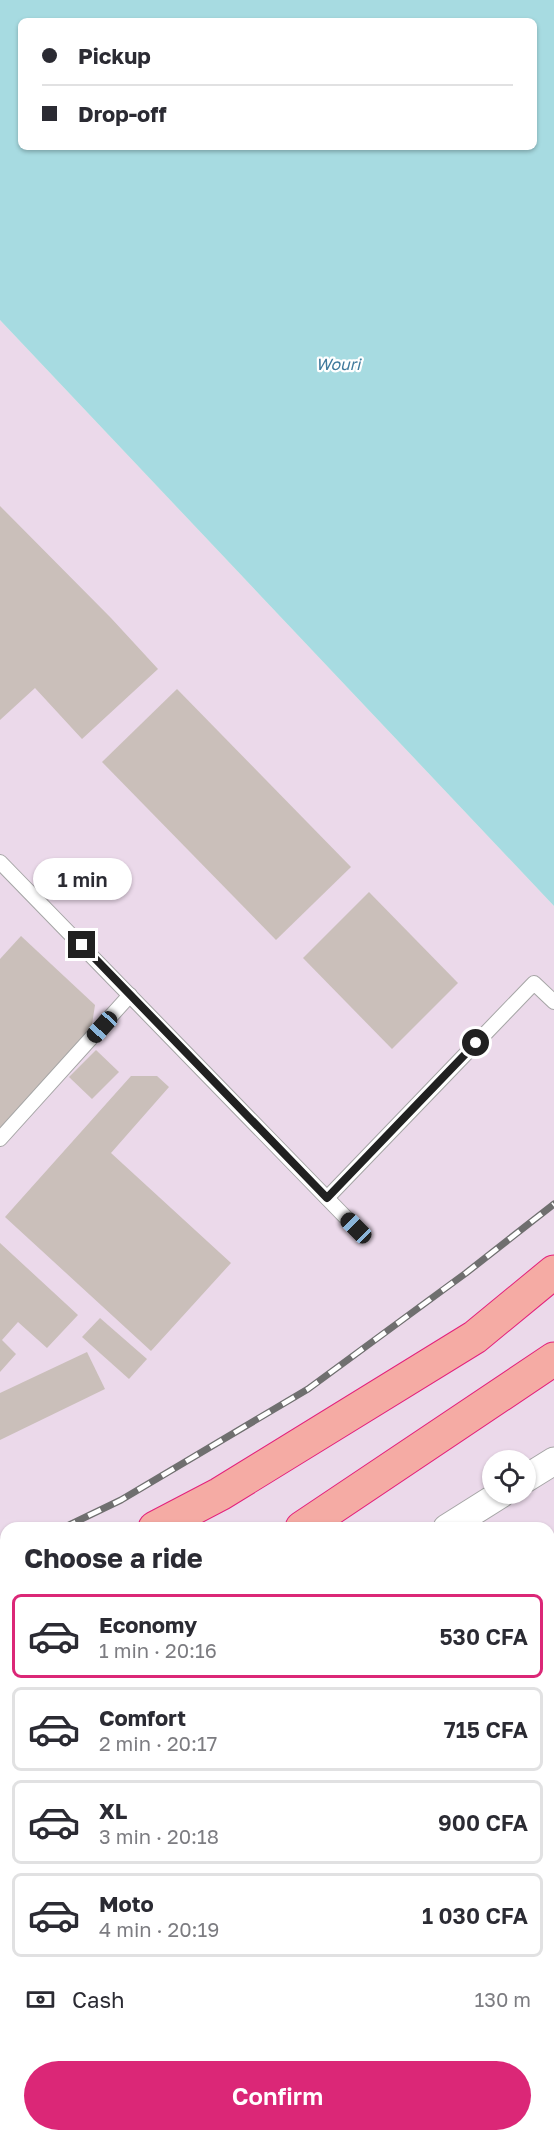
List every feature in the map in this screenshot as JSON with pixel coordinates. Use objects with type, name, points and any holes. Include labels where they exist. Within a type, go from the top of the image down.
[{"type":"highway","points":[[166,1522],[220,1494],[475,1337],[554,1272]]},
{"type":"highway","points":[[311,1522],[554,1359]]},
{"type":"street","points":[[536,1472],[554,1461]]},
{"type":"street","points":[[457,1522],[485,1504]]},
{"type":"lane","points":[[0,862],[356,1228]]},
{"type":"lane","points":[[327,1198],[534,983],[554,1002]]},
{"type":"lane","points":[[0,1139],[130,994]]},
{"type":"shaded area","points":[[0,320],[554,906],[554,1522],[0,1522]]},
{"type":"water","name":"Wouri","points":[[0,0],[554,0],[554,906],[0,320]]},
{"type":"building","points":[[0,506],[158,669],[82,739],[35,688],[0,720]]},
{"type":"building","points":[[177,689],[351,867],[276,940],[102,762]]},
{"type":"building","points":[[369,892],[458,983],[392,1049],[303,958]]},
{"type":"building","points":[[21,936],[95,1005],[91,1031],[0,1130],[0,959]]},
{"type":"building","points":[[96,1050],[119,1072],[92,1099],[69,1077]]},
{"type":"building","points":[[131,1076],[157,1076],[169,1087],[111,1153],[231,1263],[151,1351],[5,1217]]},
{"type":"building","points":[[0,1243],[78,1315],[47,1348],[18,1322],[2,1340],[16,1354],[0,1372]]},
{"type":"building","points":[[100,1318],[147,1359],[129,1379],[82,1337]]},
{"type":"building","points":[[87,1352],[105,1389],[0,1440],[0,1393]]},
{"type":"railway","points":[[75,1522],[121,1500],[308,1389],[466,1273],[554,1204]]},
{"type":"route","points":[[82,945],[327,1198],[476,1043]]}]
